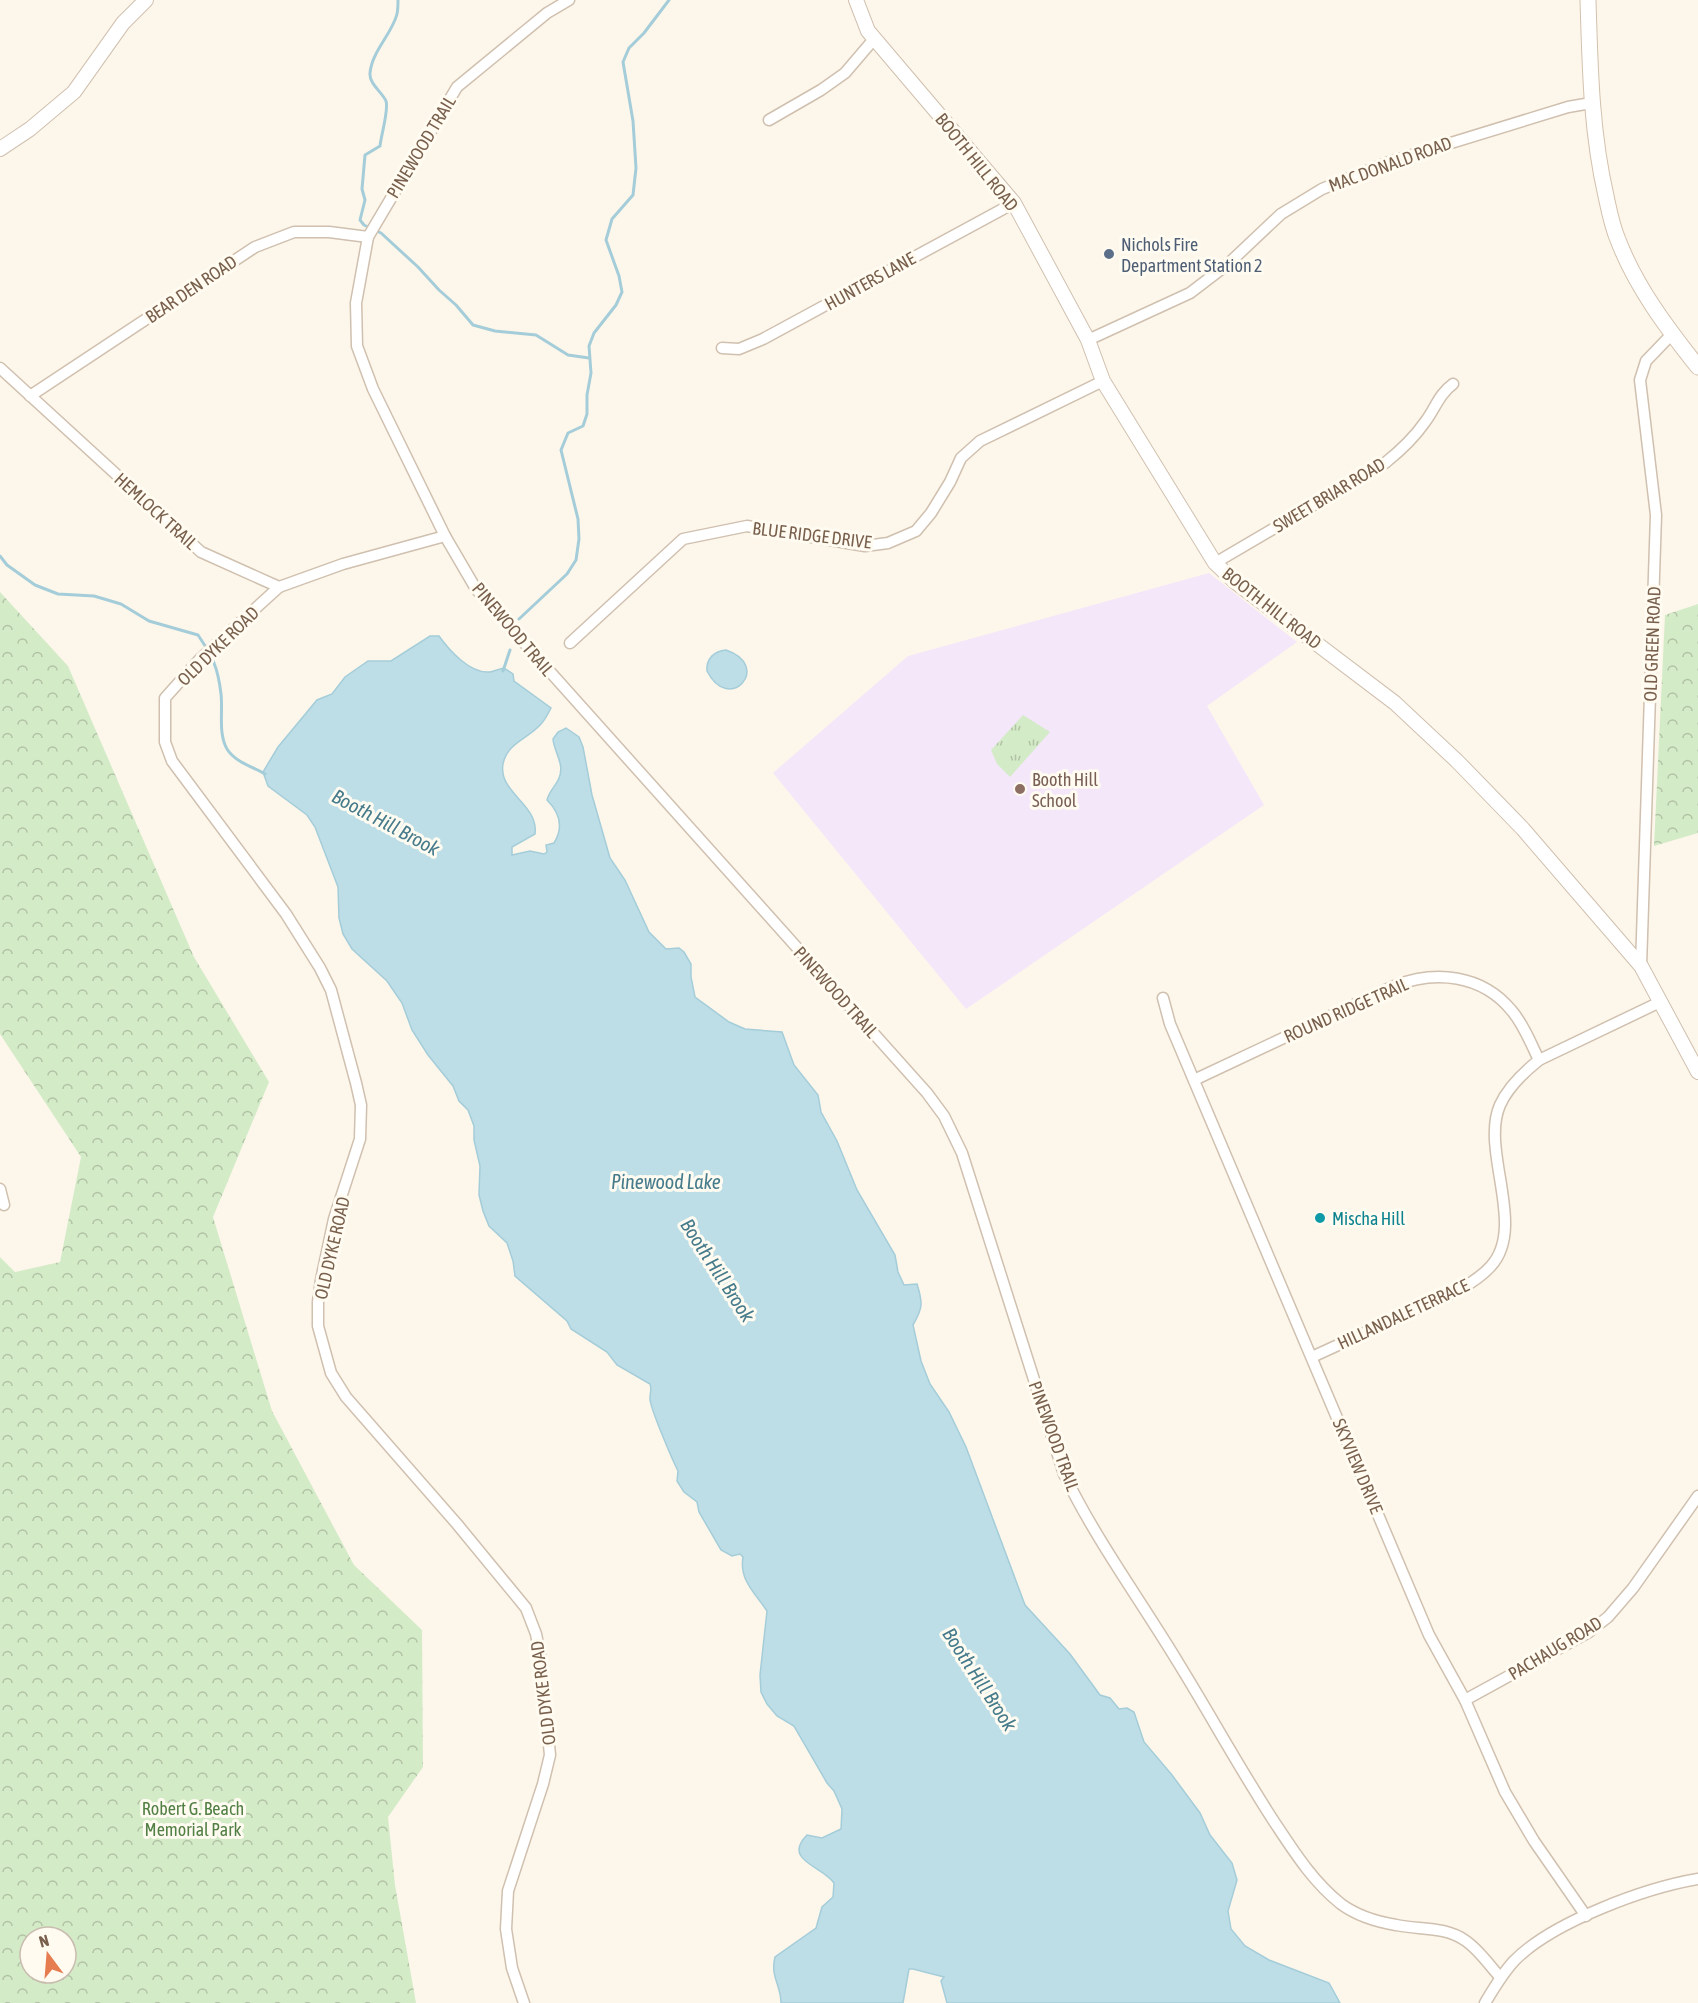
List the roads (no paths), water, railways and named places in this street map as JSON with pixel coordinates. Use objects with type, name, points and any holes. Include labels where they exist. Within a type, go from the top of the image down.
[{"type":"main road","points":[[1588,0],[1591,104],[1599,165],[1617,238],[1641,287],[1672,334],[1698,367]]},
{"type":"street","points":[[0,149],[30,129],[74,92],[123,23],[146,0]]},
{"type":"street","name":"PINEWOOD TRAIL","points":[[569,0],[547,13],[457,87],[371,231],[356,303],[357,345],[373,389],[446,536],[476,589],[622,750],[944,1116],[962,1153],[1056,1451],[1068,1481],[1295,1854],[1318,1884],[1343,1905],[1364,1916],[1396,1925],[1444,1930],[1455,1935],[1467,1941],[1500,1977]]},
{"type":"street","name":"BOOTH HILL ROAD","points":[[856,0],[868,31],[874,39],[1014,203],[1088,340],[1104,381],[1215,563],[1234,581],[1395,703],[1451,755],[1523,829],[1641,966],[1698,1072]]},
{"type":"street","points":[[769,120],[821,90],[844,73],[874,39]]},
{"type":"street","name":"MAC DONALD ROAD","points":[[1088,340],[1190,293],[1228,264],[1281,214],[1322,189],[1389,162],[1568,107],[1591,104]]},
{"type":"street","name":"HUNTERS LANE","points":[[722,348],[739,349],[763,339],[1014,203]]},
{"type":"street","name":"BEAR DEN ROAD","points":[[30,396],[255,247],[294,232],[371,231]]},
{"type":"street","name":"OLD GREEN ROAD","points":[[1641,966],[1656,515],[1640,380],[1646,361],[1672,334]]},
{"type":"street","name":"HEMLOCK TRAIL","points":[[0,368],[201,552],[279,587]]},
{"type":"street","name":"BLUE RIDGE DRIVE","points":[[570,644],[683,539],[747,526],[865,546],[888,543],[916,531],[931,513],[950,482],[961,458],[980,441],[1104,381]]},
{"type":"street","name":"SWEET BRIAR ROAD","points":[[1215,563],[1385,463],[1399,452],[1425,422],[1444,391],[1453,384]]},
{"type":"street","points":[[279,587],[343,564],[446,536]]},
{"type":"street","name":"OLD DYKE ROAD","points":[[279,587],[199,660],[165,698],[165,742],[172,761],[286,914],[331,990],[361,1105],[360,1140],[334,1219],[321,1280],[318,1326],[326,1358],[337,1384],[346,1397],[457,1524],[526,1608],[536,1634],[550,1755],[543,1784],[508,1891],[506,1929],[512,1968],[524,2003]]},
{"type":"street","name":"ROUND RIDGE TRAIL","points":[[1194,1080],[1394,986],[1409,980],[1439,976],[1457,977],[1485,988],[1499,998],[1512,1011],[1539,1060]]},
{"type":"street","name":"SKYVIEW DRIVE","points":[[1163,998],[1170,1024],[1429,1635],[1465,1700],[1504,1792],[1534,1841],[1586,1916]]},
{"type":"street","name":"HILLANDALE TERRACE","points":[[1312,1357],[1455,1292],[1478,1278],[1493,1264],[1505,1229],[1495,1144],[1500,1106],[1523,1073],[1539,1060],[1660,1002]]},
{"type":"street","points":[[0,1189],[4,1205]]},
{"type":"street","name":"PACHAUG ROAD","points":[[1465,1700],[1589,1632],[1608,1617],[1633,1588],[1698,1496]]},
{"type":"street","points":[[1485,2003],[1500,1977],[1516,1959],[1559,1929],[1636,1894],[1698,1879]]},
{"type":"water","name":"Pinewood Lake","points":[[430,636],[439,636],[454,654],[475,669],[490,672],[504,668],[513,674],[514,681],[551,708],[536,729],[513,746],[503,764],[506,783],[531,814],[535,824],[535,834],[512,847],[512,855],[530,851],[544,854],[547,852],[546,845],[554,843],[557,837],[559,820],[547,800],[561,773],[553,739],[558,732],[566,728],[579,737],[583,747],[592,795],[610,858],[625,880],[649,932],[666,949],[679,948],[684,952],[691,964],[695,997],[729,1022],[745,1029],[782,1032],[794,1065],[818,1095],[821,1112],[837,1141],[857,1190],[895,1255],[898,1272],[904,1285],[917,1284],[921,1305],[913,1325],[921,1361],[930,1384],[949,1412],[966,1447],[1025,1605],[1070,1654],[1100,1695],[1110,1698],[1119,1709],[1127,1708],[1134,1712],[1144,1742],[1200,1813],[1210,1835],[1232,1863],[1237,1880],[1228,1911],[1231,1929],[1245,1946],[1269,1960],[1329,1983],[1340,2003],[947,2003],[941,1981],[944,1977],[909,1969],[903,2003],[781,2003],[774,1970],[775,1957],[816,1928],[822,1907],[833,1897],[834,1883],[801,1857],[800,1844],[807,1835],[822,1838],[841,1829],[842,1809],[834,1791],[794,1726],[777,1716],[761,1692],[760,1675],[767,1611],[743,1573],[743,1557],[740,1554],[732,1556],[721,1550],[699,1512],[697,1502],[684,1492],[677,1481],[678,1471],[651,1403],[650,1384],[617,1365],[607,1352],[571,1329],[567,1321],[515,1276],[507,1243],[489,1226],[483,1211],[479,1195],[480,1166],[474,1140],[474,1126],[468,1110],[459,1101],[453,1086],[428,1055],[412,1030],[402,1003],[387,981],[352,949],[343,934],[339,918],[338,887],[315,827],[307,815],[268,786],[263,772],[278,747],[317,700],[332,694],[345,677],[368,661],[391,661]]},
{"type":"water","points":[[726,650],[740,657],[746,666],[746,675],[742,683],[735,688],[726,689],[716,683],[707,671],[712,656]]},
{"type":"waterway","points":[[398,0],[394,21],[374,57],[370,73],[372,81],[386,101],[386,110],[380,146],[365,155],[362,189],[365,200],[360,220],[364,225],[381,233],[418,267],[473,325],[495,331],[536,335],[568,355],[589,358]]},
{"type":"waterway","points":[[519,619],[567,574],[576,560],[579,539],[578,519],[561,450],[568,433],[583,426],[587,414],[587,395],[591,373],[589,346],[594,333],[616,305],[622,292],[619,276],[606,240],[612,219],[633,195],[636,168],[633,121],[623,62],[629,48],[644,33],[669,0]]},
{"type":"waterway","name":"Booth Hill Brook","points":[[0,556],[7,565],[35,585],[58,594],[94,596],[121,604],[149,621],[198,635],[211,656],[218,677],[224,743],[230,754],[239,761],[265,774]]},
{"type":"waterway","points":[[503,671],[510,650]]},
{"type":"place","name":"Nichols Fire Department Station 2","points":[[1109,254]]},
{"type":"place","name":"Booth Hill School","points":[[1020,789]]},
{"type":"place","name":"Mischa Hill","points":[[1320,1218]]},
{"type":"park label","name":"Robert G. Beach Memorial Park","points":[[193,1818]]}]
